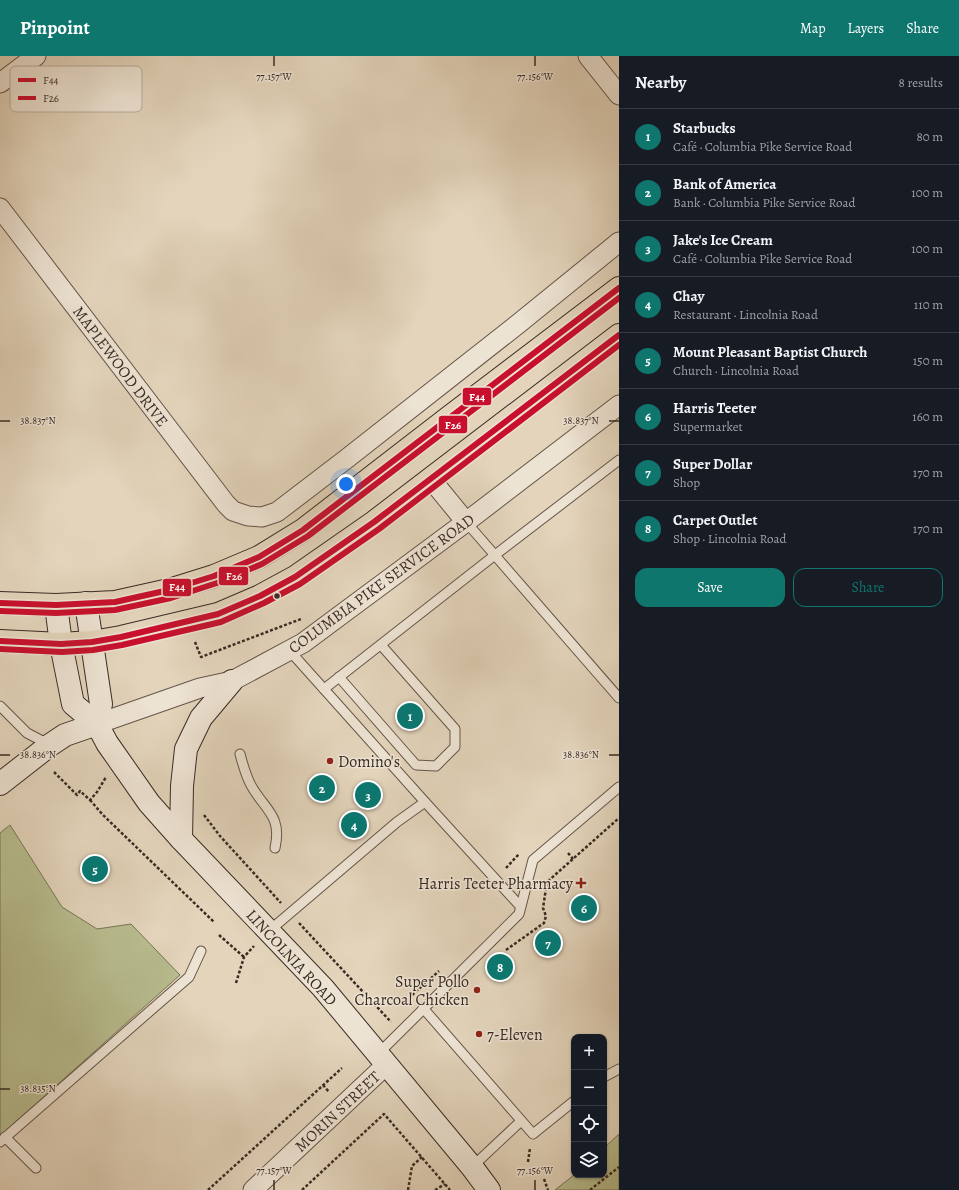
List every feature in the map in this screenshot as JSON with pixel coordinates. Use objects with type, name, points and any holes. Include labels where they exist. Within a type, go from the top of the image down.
[{"type":"main road","points":[[0,603],[56,605],[115,602],[169,590],[214,576],[265,553],[303,530],[619,288]]},
{"type":"main road","points":[[0,641],[61,644],[92,642],[121,637],[218,614],[260,596],[295,577],[374,522],[619,335]]},
{"type":"main road","points":[[0,784],[65,735],[97,724],[101,704],[86,603]]},
{"type":"main road","name":"LINCOLNIA ROAD","points":[[56,605],[61,644],[73,704],[97,724],[107,743],[138,789],[182,840],[322,988],[490,1190]]},
{"type":"main road","points":[[182,840],[182,786],[186,749],[201,718],[232,680]]},
{"type":"street","points":[[23,66],[36,56]]},
{"type":"street","points":[[588,56],[619,95]]},
{"type":"street","points":[[0,83],[10,76]]},
{"type":"street","name":"MAPLEWOOD DRIVE","points":[[0,208],[226,504],[233,510],[248,516],[262,516],[277,512],[518,324],[619,242]]},
{"type":"street","name":"COLUMBIA PIKE SERVICE ROAD","points":[[97,724],[200,688],[232,680],[309,638],[466,522],[619,405]]},
{"type":"street","points":[[430,478],[466,522]]},
{"type":"street","name":"MORIN STREET","points":[[253,1190],[382,1060]]},
{"type":"lane","points":[[324,689],[619,460]]},
{"type":"lane","points":[[466,522],[619,698]]},
{"type":"lane","points":[[340,677],[416,765],[436,766],[455,747],[455,729],[381,645]]},
{"type":"lane","points":[[289,650],[520,906]]},
{"type":"lane","points":[[0,706],[27,733],[50,745]]},
{"type":"lane","points":[[240,754],[252,786],[274,819],[278,836],[275,848]]},
{"type":"lane","points":[[382,1060],[423,1008],[519,914],[533,860],[619,787]]},
{"type":"lane","points":[[268,931],[397,822],[425,802]]},
{"type":"lane","points":[[36,1168],[3,1140],[189,977],[201,951]]},
{"type":"lane","points":[[423,1008],[533,1134],[571,1103]]},
{"type":"lane","points":[[607,1075],[619,1069]]},
{"type":"lane","points":[[472,1167],[521,1121]]},
{"type":"path","points":[[195,642],[201,658],[303,618]]},
{"type":"path","points":[[54,772],[77,795],[80,791],[90,800],[103,815],[214,922]]},
{"type":"path","points":[[90,800],[97,792]]},
{"type":"path","points":[[544,923],[546,916],[544,908],[547,882],[618,819],[613,815]]},
{"type":"path","points":[[568,853],[573,859]]},
{"type":"path","points":[[236,983],[244,957],[268,931]]},
{"type":"path","points":[[219,935],[244,957]]},
{"type":"path","points":[[208,1190],[342,1068]]},
{"type":"path","points":[[302,1190],[384,1114],[450,1190]]},
{"type":"path","points":[[408,1190],[412,1166],[422,1157]]},
{"type":"path","points":[[590,1190],[619,1167]]},
{"type":"path","points":[[544,1179],[548,1190]]},
{"type":"path","points":[[435,1190],[445,1184]]},
{"type":"green space","points":[[10,825],[62,907],[97,929],[131,924],[180,975],[0,1136],[0,833]]},
{"type":"green space","points":[[619,1134],[619,1190],[555,1190],[571,1177],[607,1178],[607,1145]]},
{"type":"transit line","name":"F44","points":[[0,603],[56,605],[115,602],[169,590],[214,576],[259,557],[303,530],[619,288]]},
{"type":"transit line","name":"F26","points":[[0,611],[56,613],[115,610],[171,598],[217,583],[262,564],[308,536],[619,298]]},
{"type":"transit line","name":"F44","points":[[0,641],[61,644],[92,642],[121,637],[218,614],[260,596],[295,577],[374,522],[619,335]]},
{"type":"transit line","name":"F26","points":[[0,649],[62,652],[93,650],[122,645],[221,622],[264,603],[300,584],[379,529],[619,345]]},
{"type":"place","name":"Starbucks","points":[[410,716]]},
{"type":"place","name":"Domino's","points":[[330,761]]},
{"type":"place","name":"Bank of America","points":[[322,788]]},
{"type":"place","name":"Jake's Ice Cream","points":[[368,795]]},
{"type":"place","name":"Chay","points":[[354,825]]},
{"type":"place","name":"Mount Pleasant Baptist Church","points":[[95,869]]},
{"type":"place","name":"Harris Teeter Pharmacy","points":[[581,883]]},
{"type":"place","name":"Harris Teeter","points":[[584,908]]},
{"type":"place","name":"Super Dollar","points":[[548,943]]},
{"type":"place","name":"Carpet Outlet","points":[[500,967]]},
{"type":"place","name":"Super Pollo Charcoal Chicken","points":[[477,990]]},
{"type":"place","name":"7-Eleven","points":[[479,1034]]}]
